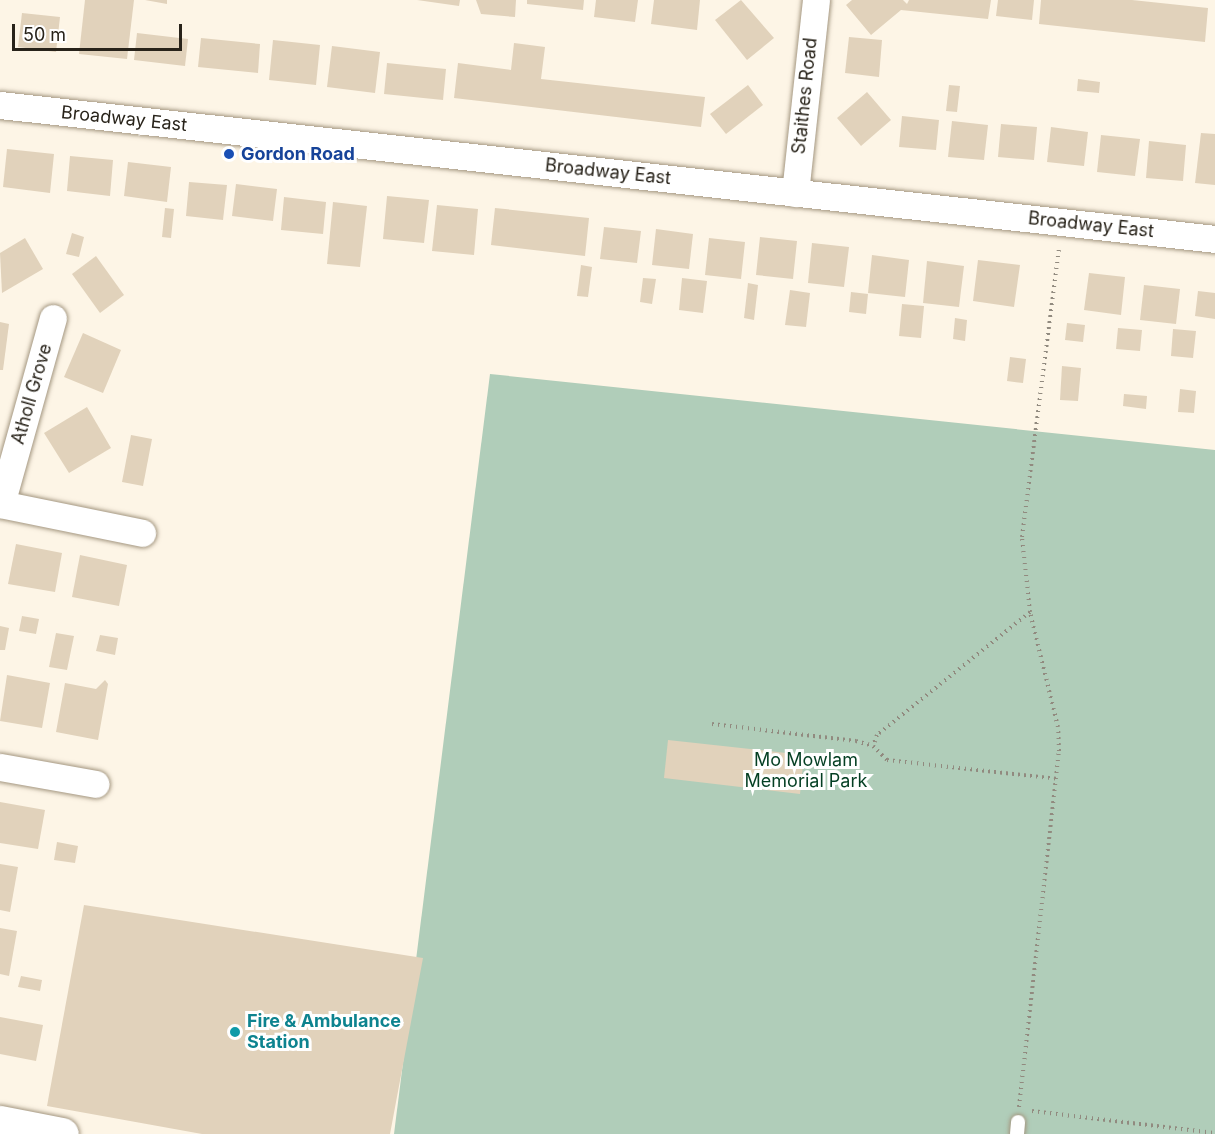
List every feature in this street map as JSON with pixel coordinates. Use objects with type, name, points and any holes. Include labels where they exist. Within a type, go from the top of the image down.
[{"type":"main road","points":[[0,1122],[62,1134]]},
{"type":"street","name":"Staithes Road","points":[[795,193],[816,0]]},
{"type":"street","name":"Broadway East","points":[[0,105],[1215,239]]},
{"type":"street","name":"Atholl Grove","points":[[1,504],[53,318]]},
{"type":"street","points":[[1,504],[142,533]]},
{"type":"street","points":[[0,767],[96,784]]},
{"type":"path","points":[[1062,222],[1023,537],[1030,612],[1058,727],[1058,779],[1018,1122],[1215,1133]]},
{"type":"path","points":[[873,746],[877,735],[1030,612]]},
{"type":"path","points":[[712,724],[856,741],[873,746],[887,760],[1058,779]]},
{"type":"green space","name":"Mo Mowlam Memorial Park","points":[[490,374],[1215,450],[1215,1134],[394,1134]]},
{"type":"building","points":[[85,0],[134,0],[127,59],[79,54]]},
{"type":"building","points":[[145,0],[167,0],[167,4]]},
{"type":"building","points":[[417,0],[460,0],[459,6]]},
{"type":"building","points":[[476,0],[516,0],[515,17],[481,14]]},
{"type":"building","points":[[527,0],[584,0],[583,10],[527,4]]},
{"type":"building","points":[[596,0],[638,0],[635,22],[594,17]]},
{"type":"building","points":[[654,0],[700,0],[697,30],[651,24]]},
{"type":"building","points":[[741,0],[774,38],[747,60],[715,20]]},
{"type":"building","points":[[852,0],[903,0],[907,4],[909,0],[991,0],[988,19],[901,10],[871,35],[846,5]]},
{"type":"building","points":[[998,0],[1034,0],[1032,20],[996,16]]},
{"type":"building","points":[[1041,0],[1132,0],[1208,8],[1205,42],[1039,24]]},
{"type":"building","points":[[22,13],[60,17],[56,52],[18,47]]},
{"type":"building","points":[[137,33],[188,39],[185,66],[134,60]]},
{"type":"building","points":[[849,37],[882,40],[879,77],[845,73]]},
{"type":"building","points":[[201,38],[260,44],[258,73],[198,67]]},
{"type":"building","points":[[273,40],[320,45],[316,85],[269,80]]},
{"type":"building","points":[[514,43],[545,47],[541,79],[705,97],[701,127],[454,98],[458,63],[511,70]]},
{"type":"building","points":[[332,46],[380,52],[375,93],[327,87]]},
{"type":"building","points":[[387,63],[446,69],[443,100],[384,94]]},
{"type":"building","points":[[1078,79],[1100,82],[1099,93],[1077,91]]},
{"type":"building","points":[[748,85],[763,105],[726,134],[710,114]]},
{"type":"building","points":[[949,85],[960,86],[957,112],[946,111]]},
{"type":"building","points":[[867,92],[891,120],[861,146],[837,118]]},
{"type":"building","points":[[902,116],[939,120],[936,150],[899,147]]},
{"type":"building","points":[[952,121],[988,125],[984,160],[948,157]]},
{"type":"building","points":[[1001,124],[1037,127],[1034,160],[998,157]]},
{"type":"building","points":[[1051,127],[1088,132],[1084,166],[1047,162]]},
{"type":"building","points":[[1201,133],[1215,134],[1215,185],[1195,183]]},
{"type":"building","points":[[1101,135],[1140,139],[1135,176],[1097,172]]},
{"type":"building","points":[[1149,141],[1186,145],[1183,181],[1146,178]]},
{"type":"building","points":[[7,149],[54,154],[50,193],[3,187]]},
{"type":"building","points":[[70,156],[113,160],[110,196],[67,191]]},
{"type":"building","points":[[128,162],[171,167],[167,202],[124,196]]},
{"type":"building","points":[[189,182],[227,185],[223,220],[186,216]]},
{"type":"building","points":[[236,184],[277,189],[273,221],[232,216]]},
{"type":"building","points":[[387,196],[429,200],[424,243],[383,239]]},
{"type":"building","points":[[284,197],[326,202],[323,234],[281,230]]},
{"type":"building","points":[[333,202],[367,206],[360,267],[327,264]]},
{"type":"building","points":[[437,205],[478,209],[474,255],[432,251]]},
{"type":"building","points":[[165,208],[174,209],[171,238],[162,237]]},
{"type":"building","points":[[495,208],[589,218],[585,256],[491,245]]},
{"type":"building","points":[[604,227],[641,231],[637,263],[600,259]]},
{"type":"building","points":[[656,229],[693,234],[689,269],[652,265]]},
{"type":"building","points":[[72,233],[84,237],[79,257],[66,254]]},
{"type":"building","points":[[760,237],[797,241],[793,279],[756,275]]},
{"type":"building","points":[[25,238],[43,269],[2,293],[0,253]]},
{"type":"building","points":[[709,238],[745,242],[741,279],[705,275]]},
{"type":"building","points":[[812,243],[849,247],[844,287],[808,283]]},
{"type":"building","points":[[872,255],[909,260],[905,297],[868,293]]},
{"type":"building","points":[[96,256],[124,295],[100,313],[72,274]]},
{"type":"building","points":[[978,260],[1020,265],[1014,307],[973,301]]},
{"type":"building","points":[[927,261],[964,266],[959,307],[923,303]]},
{"type":"building","points":[[581,265],[592,267],[588,297],[577,296]]},
{"type":"building","points":[[1089,273],[1125,277],[1121,315],[1084,310]]},
{"type":"building","points":[[643,278],[656,279],[652,304],[640,302]]},
{"type":"building","points":[[682,278],[707,281],[703,313],[679,310]]},
{"type":"building","points":[[748,283],[758,285],[754,320],[744,318]]},
{"type":"building","points":[[1144,285],[1180,289],[1176,324],[1140,320]]},
{"type":"building","points":[[790,290],[810,293],[806,327],[785,325]]},
{"type":"building","points":[[1198,291],[1215,293],[1215,319],[1195,316]]},
{"type":"building","points":[[851,292],[868,294],[866,314],[849,312]]},
{"type":"building","points":[[902,304],[924,306],[921,338],[899,336]]},
{"type":"building","points":[[955,318],[967,320],[965,341],[953,339]]},
{"type":"building","points":[[0,322],[9,324],[3,370],[0,370]]},
{"type":"building","points":[[1067,323],[1085,325],[1083,342],[1065,340]]},
{"type":"building","points":[[1118,328],[1142,330],[1140,351],[1116,349]]},
{"type":"building","points":[[1173,329],[1196,331],[1193,358],[1171,356]]},
{"type":"building","points":[[83,333],[121,350],[103,393],[64,377]]},
{"type":"building","points":[[1010,357],[1026,359],[1023,383],[1007,381]]},
{"type":"building","points":[[1062,366],[1081,368],[1078,401],[1060,400]]},
{"type":"building","points":[[1180,389],[1196,391],[1194,413],[1178,412]]},
{"type":"building","points":[[1124,394],[1147,396],[1146,409],[1123,406]]},
{"type":"building","points":[[87,407],[111,448],[69,473],[44,433]]},
{"type":"building","points":[[131,435],[152,439],[143,486],[122,482]]},
{"type":"building","points":[[16,544],[62,553],[55,592],[8,584]]},
{"type":"building","points":[[80,555],[127,565],[119,606],[72,597]]},
{"type":"building","points":[[22,616],[39,619],[36,634],[19,631]]},
{"type":"building","points":[[0,626],[9,628],[5,650],[0,650]]},
{"type":"building","points":[[56,633],[74,636],[67,670],[49,667]]},
{"type":"building","points":[[100,635],[118,638],[115,655],[96,651]]},
{"type":"building","points":[[7,675],[50,683],[42,728],[0,721]]},
{"type":"building","points":[[105,680],[108,684],[98,740],[56,732],[65,683],[96,689]]},
{"type":"building","points":[[668,740],[804,755],[800,794],[664,778]]},
{"type":"building","points":[[0,802],[45,810],[38,849],[0,843]]},
{"type":"building","points":[[57,842],[78,846],[75,863],[54,860]]},
{"type":"building","points":[[0,864],[18,867],[10,912],[0,910]]},
{"type":"building","name":"Fire & Ambulance Station","points":[[84,905],[423,958],[390,1134],[202,1134],[47,1106]]},
{"type":"building","points":[[0,928],[17,931],[9,976],[0,974]]},
{"type":"building","points":[[21,976],[42,980],[40,991],[18,987]]},
{"type":"building","points":[[0,1017],[43,1025],[36,1061],[0,1054]]},
{"type":"place","name":"Gordon Road","points":[[229,154]]},
{"type":"place","name":"Fire & Ambulance Station","points":[[235,1032]]}]
